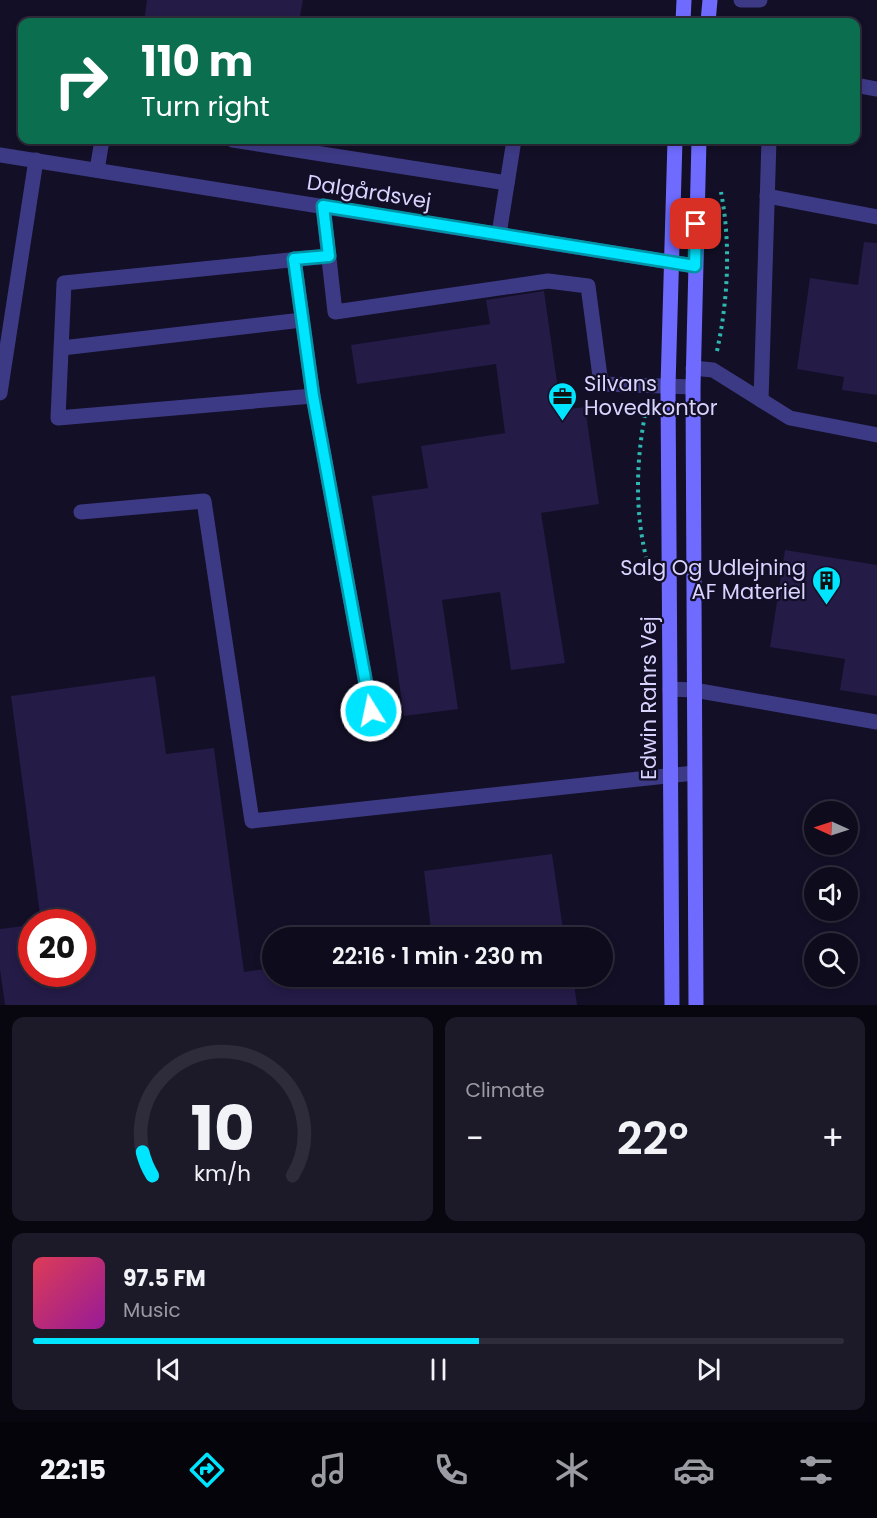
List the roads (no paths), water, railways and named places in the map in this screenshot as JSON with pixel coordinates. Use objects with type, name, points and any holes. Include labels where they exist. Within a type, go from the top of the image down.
[{"type":"street","points":[[683,18],[684,0]]},
{"type":"street","points":[[708,18],[710,0]]},
{"type":"street","points":[[741,0],[760,0]]},
{"type":"street","points":[[860,86],[877,89]]},
{"type":"street","points":[[97,170],[101,144]]},
{"type":"street","points":[[258,144],[507,183]]},
{"type":"street","points":[[499,234],[513,144]]},
{"type":"street","name":"Edwin Rahrs Vej","points":[[672,1005],[668,386],[675,144]]},
{"type":"street","points":[[696,1005],[693,368],[699,144]]},
{"type":"street","points":[[761,400],[769,144]]},
{"type":"street","name":"Dalgårdsvej","points":[[0,155],[695,266]]},
{"type":"street","points":[[0,393],[36,160]]},
{"type":"street","points":[[767,196],[877,217]]},
{"type":"street","points":[[323,206],[335,312],[548,280],[588,286],[601,384],[693,387]]},
{"type":"street","points":[[313,396],[58,418],[64,283],[329,256]]},
{"type":"street","points":[[294,259],[313,396],[371,711]]},
{"type":"street","points":[[62,348],[302,320]]},
{"type":"street","points":[[693,368],[713,370],[790,418],[877,435]]},
{"type":"street","points":[[81,512],[204,501],[252,821],[694,773]]},
{"type":"street","points":[[670,689],[694,690],[877,722]]},
{"type":"place","name":"Silvans Hovedkontor","points":[[563,422]]},
{"type":"place","name":"Salg Og Udlejning AF Materiel","points":[[827,606]]}]
